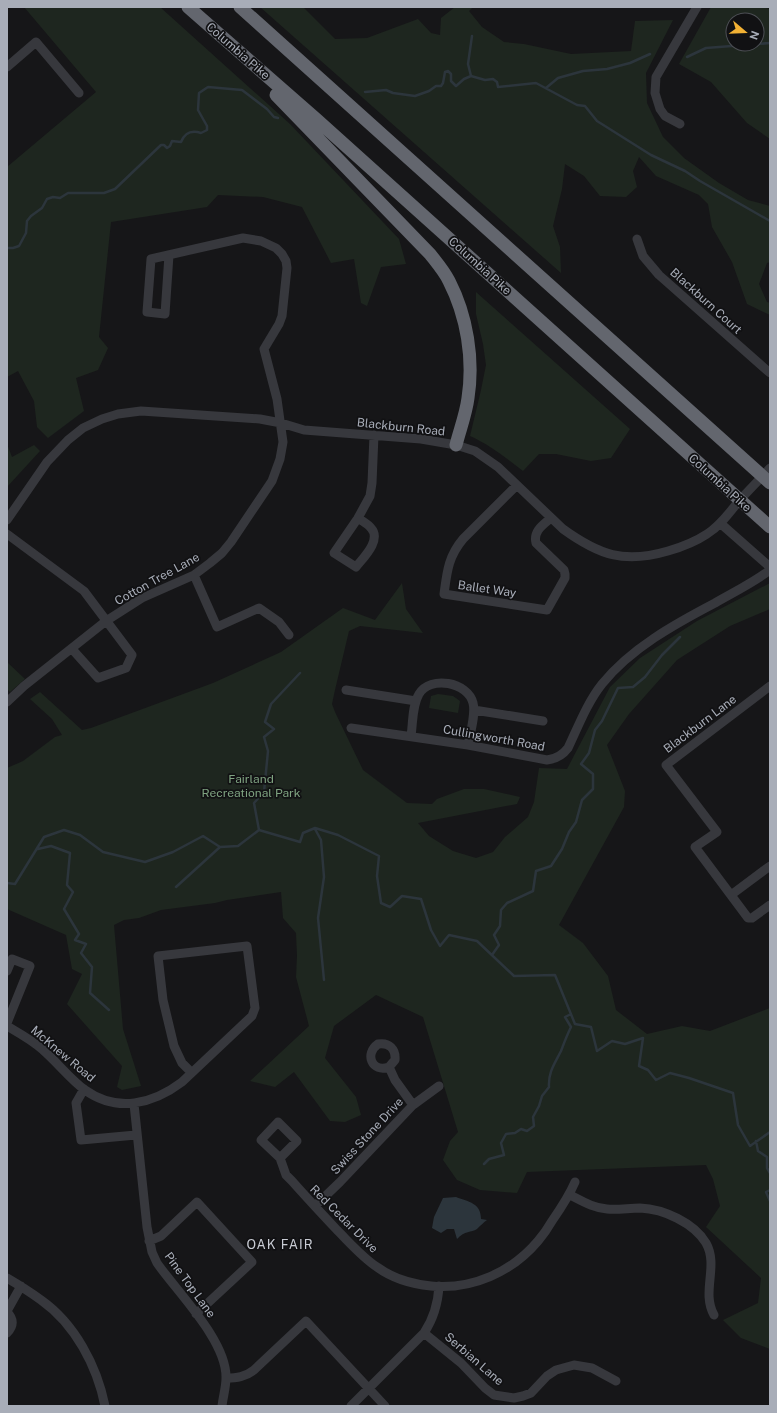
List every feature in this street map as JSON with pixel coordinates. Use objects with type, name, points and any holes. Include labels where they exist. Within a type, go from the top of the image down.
[{"type":"highway","name":"Columbia Pike","points":[[188,7],[322,124],[770,528]]},
{"type":"highway","points":[[240,7],[767,476]]},
{"type":"highway","points":[[199,17],[328,146],[430,254],[442,269],[449,281],[462,312],[467,331],[470,359],[468,398],[465,415],[456,445]]},
{"type":"street","points":[[680,124],[665,116],[660,109],[655,93],[656,77],[697,7]]},
{"type":"street","points":[[7,67],[36,42],[79,93]]},
{"type":"street","name":"Cotton Tree Lane","points":[[7,702],[24,686],[106,621],[142,598],[194,575],[210,563],[226,548],[272,481],[280,460],[283,442],[281,423],[277,399],[264,350],[282,316],[287,268],[286,260],[276,248],[261,241],[243,238],[151,259],[148,312],[165,314],[169,255]]},
{"type":"street","name":"Blackburn Court","points":[[637,239],[642,256],[659,275],[770,373]]},
{"type":"street","name":"Blackburn Road","points":[[7,520],[47,462],[83,428],[102,419],[118,414],[141,412],[260,419],[281,423],[304,430],[421,439],[456,445],[475,451],[498,467],[516,486],[563,529],[586,545],[600,551],[630,558],[644,557],[678,548],[708,534],[767,476]]},
{"type":"street","points":[[358,518],[371,528],[374,532],[375,539],[356,567],[334,553],[358,518],[370,496],[374,435]]},
{"type":"street","name":"Ballet Way","points":[[516,486],[455,548],[448,568],[444,594],[546,610],[565,578],[564,570],[536,543],[534,538],[536,532],[551,518]]},
{"type":"street","points":[[720,523],[770,569]]},
{"type":"street","points":[[7,534],[84,591],[132,656],[126,668],[98,678],[72,649]]},
{"type":"street","name":"Cullingworth Road","points":[[351,728],[468,745],[547,760],[558,757],[564,754],[568,748],[592,701],[610,675],[651,641],[674,626],[756,580],[770,569]]},
{"type":"street","points":[[194,575],[218,627],[259,608],[279,622],[289,635]]},
{"type":"street","points":[[411,736],[416,701],[423,688],[440,682],[456,686],[466,691],[472,700],[474,710],[468,745]]},
{"type":"street","name":"Blackburn Lane","points":[[770,686],[666,764],[717,832],[695,847],[748,918],[752,918],[770,905]]},
{"type":"street","points":[[346,690],[416,701]]},
{"type":"street","points":[[474,710],[543,721]]},
{"type":"street","points":[[731,895],[770,866]]},
{"type":"street","name":"McKnew Road","points":[[7,1025],[43,1049],[84,1089],[94,1096],[119,1103],[134,1104],[146,1101],[171,1090],[182,1082],[252,1016],[255,1008],[248,946],[158,956],[163,1000],[174,1046],[180,1059],[191,1072]]},
{"type":"street","points":[[7,971],[12,958],[30,966],[7,1025]]},
{"type":"street","points":[[389,1067],[395,1080],[413,1104]]},
{"type":"street","name":"Swiss Stone Drive","points":[[315,1206],[345,1178],[413,1104],[439,1086]]},
{"type":"street","points":[[84,1089],[76,1103],[81,1140],[136,1135]]},
{"type":"street","name":"Pine Top Lane","points":[[134,1104],[136,1135],[149,1241],[157,1264],[196,1314],[222,1353],[226,1378],[222,1406]]},
{"type":"street","name":"Red Cedar Drive","points":[[280,1158],[286,1175],[356,1250],[378,1268],[407,1281],[440,1286],[467,1284],[480,1281],[499,1273],[517,1261],[538,1241],[570,1195],[575,1182]]},
{"type":"street","points":[[570,1195],[598,1208],[638,1208],[661,1211],[673,1216],[692,1228],[700,1236],[710,1252],[711,1261],[708,1302],[714,1315]]},
{"type":"street","points":[[149,1241],[161,1236],[197,1202],[252,1262],[196,1314]]},
{"type":"street","points":[[7,1278],[42,1300],[54,1311],[78,1340],[89,1359],[97,1378],[105,1406]]},
{"type":"street","points":[[7,1333],[12,1327],[13,1322],[12,1318],[7,1312],[21,1286]]},
{"type":"street","points":[[350,1406],[424,1333],[436,1311],[440,1286]]},
{"type":"street","points":[[226,1378],[247,1376],[306,1321],[385,1406]]},
{"type":"street","name":"Serbian Lane","points":[[424,1333],[461,1362],[494,1395],[514,1398],[523,1396],[531,1393],[546,1376],[556,1370],[574,1365],[592,1368],[616,1381]]},
{"type":"green space","points":[[24,7],[160,7],[290,124],[399,239],[406,264],[381,267],[367,306],[361,303],[354,259],[331,263],[302,207],[263,197],[218,195],[207,207],[111,222],[99,337],[108,348],[98,370],[76,378],[84,411],[48,438],[37,427],[34,401],[18,371],[7,377],[7,167],[96,92]]},
{"type":"green space","points":[[260,7],[303,7],[335,39],[367,38],[418,19],[431,33],[440,35],[441,18],[455,7],[473,7],[469,11],[482,27],[504,42],[524,44],[571,54],[631,51],[635,21],[673,20],[646,73],[647,103],[663,137],[684,158],[719,183],[748,200],[770,206],[770,262],[767,263],[759,284],[767,302],[770,303],[770,315],[747,304],[732,262],[712,227],[708,204],[699,195],[656,176],[639,157],[633,171],[637,187],[626,197],[600,196],[584,176],[565,164],[562,189],[553,226],[560,247],[561,273]]},
{"type":"green space","points":[[711,7],[762,7],[770,9],[770,139],[747,123],[711,82],[679,64]]},
{"type":"green space","points":[[476,292],[630,429],[611,458],[591,461],[556,454],[539,454],[523,471],[491,448],[470,436],[486,365],[476,314]]},
{"type":"green space","points":[[7,444],[12,457],[34,445],[40,451],[7,487]]},
{"type":"green space","name":"Fairland Recreational Park","points":[[402,583],[406,609],[423,633],[360,626],[349,631],[332,704],[363,770],[407,803],[432,804],[437,799],[464,789],[484,789],[520,797],[517,804],[418,823],[429,836],[453,851],[476,858],[493,852],[505,837],[528,817],[534,802],[539,768],[567,769],[610,687],[640,658],[697,621],[770,583],[770,609],[730,626],[677,660],[629,714],[607,745],[625,791],[624,807],[559,925],[583,943],[608,976],[616,1010],[647,1034],[682,1026],[710,1031],[770,1008],[770,1349],[741,1338],[723,1320],[758,1303],[761,1278],[706,1227],[720,1206],[713,1179],[706,1165],[527,1172],[517,1193],[480,1190],[457,1180],[443,1160],[450,1141],[458,1132],[423,1017],[376,995],[334,1026],[325,1058],[356,1097],[361,1115],[345,1122],[330,1121],[294,1072],[275,1087],[250,1081],[309,1026],[296,977],[296,933],[283,918],[281,892],[161,910],[139,918],[124,920],[114,925],[123,1029],[141,1086],[122,1090],[117,1087],[122,1066],[67,1004],[82,974],[72,969],[66,935],[7,909],[7,768],[23,761],[55,737],[62,735],[52,719],[30,699],[40,692],[82,730],[91,728],[213,683],[281,652],[343,608],[375,620]]},
{"type":"green space","points":[[7,662],[25,679],[10,692],[7,689]]},
{"type":"green space","points":[[438,694],[453,696],[460,701],[458,713],[429,708],[431,696]]},
{"type":"shaded area","points":[[456,1197],[477,1206],[481,1219],[487,1220],[477,1229],[463,1234],[457,1239],[454,1229],[447,1229],[441,1233],[432,1228],[434,1217],[443,1198]]},
{"type":"waterway","points":[[471,76],[468,64],[472,36]]},
{"type":"waterway","points":[[687,57],[706,48],[770,43]]},
{"type":"waterway","points":[[546,88],[558,78],[583,71],[607,69],[630,63],[650,54]]},
{"type":"waterway","points":[[365,92],[386,90],[393,93],[415,96],[429,91],[436,86],[441,86],[445,72],[448,71],[451,74],[451,81],[456,86],[464,79],[471,76],[485,80],[493,79],[497,82],[498,87],[536,83],[577,105],[585,106],[597,121],[651,155],[685,171],[770,221]]},
{"type":"waterway","points":[[7,248],[19,246],[26,233],[27,221],[42,208],[47,199],[53,197],[60,198],[68,193],[104,193],[115,189],[161,145],[164,145],[167,148],[170,146],[172,141],[181,142],[189,133],[201,133],[207,130],[207,126],[198,110],[199,93],[208,87],[242,90],[267,109],[274,117],[278,118]]},
{"type":"waterway","points":[[492,955],[499,945],[494,935],[500,926],[501,910],[507,903],[533,891],[536,871],[551,866],[576,822],[582,800],[593,789],[593,774],[581,764],[589,753],[595,730],[602,721],[618,688],[633,687],[645,677],[662,655],[680,637]]},
{"type":"waterway","points":[[220,847],[238,846],[259,830],[254,803],[264,792],[268,751],[264,737],[274,729],[265,722],[271,704],[300,673]]},
{"type":"waterway","points":[[259,830],[300,842],[303,833],[315,828],[338,835],[379,856],[377,876],[381,903],[390,907],[402,896],[421,899],[431,930],[440,946],[449,935],[477,941],[514,976],[555,975],[575,1024],[591,1027],[597,1051],[612,1041],[625,1044],[643,1038],[639,1066],[648,1070],[656,1080],[670,1073],[733,1093],[738,1125],[750,1146],[770,1132]]},
{"type":"waterway","points":[[315,829],[321,840],[324,877],[318,918],[324,980]]},
{"type":"waterway","points":[[7,883],[15,884],[44,837],[64,830],[80,835],[103,852],[145,862],[173,852],[203,836],[220,847],[176,887]]},
{"type":"waterway","points":[[38,849],[51,846],[70,853],[67,885],[73,892],[64,909],[79,934],[75,940],[86,944],[81,953],[92,967],[90,993],[109,1010]]},
{"type":"waterway","points":[[484,1164],[489,1159],[504,1155],[501,1143],[506,1134],[515,1133],[521,1129],[527,1131],[534,1126],[533,1117],[542,1096],[549,1087],[551,1072],[571,1027],[565,1017],[571,1014]]},
{"type":"waterway","points":[[756,1141],[758,1151],[767,1157],[767,1168],[770,1173]]},
{"type":"waterway","points":[[770,1190],[766,1192],[770,1201]]},
{"type":"district","name":"OAK FAIR","points":[[280,1244]]}]
